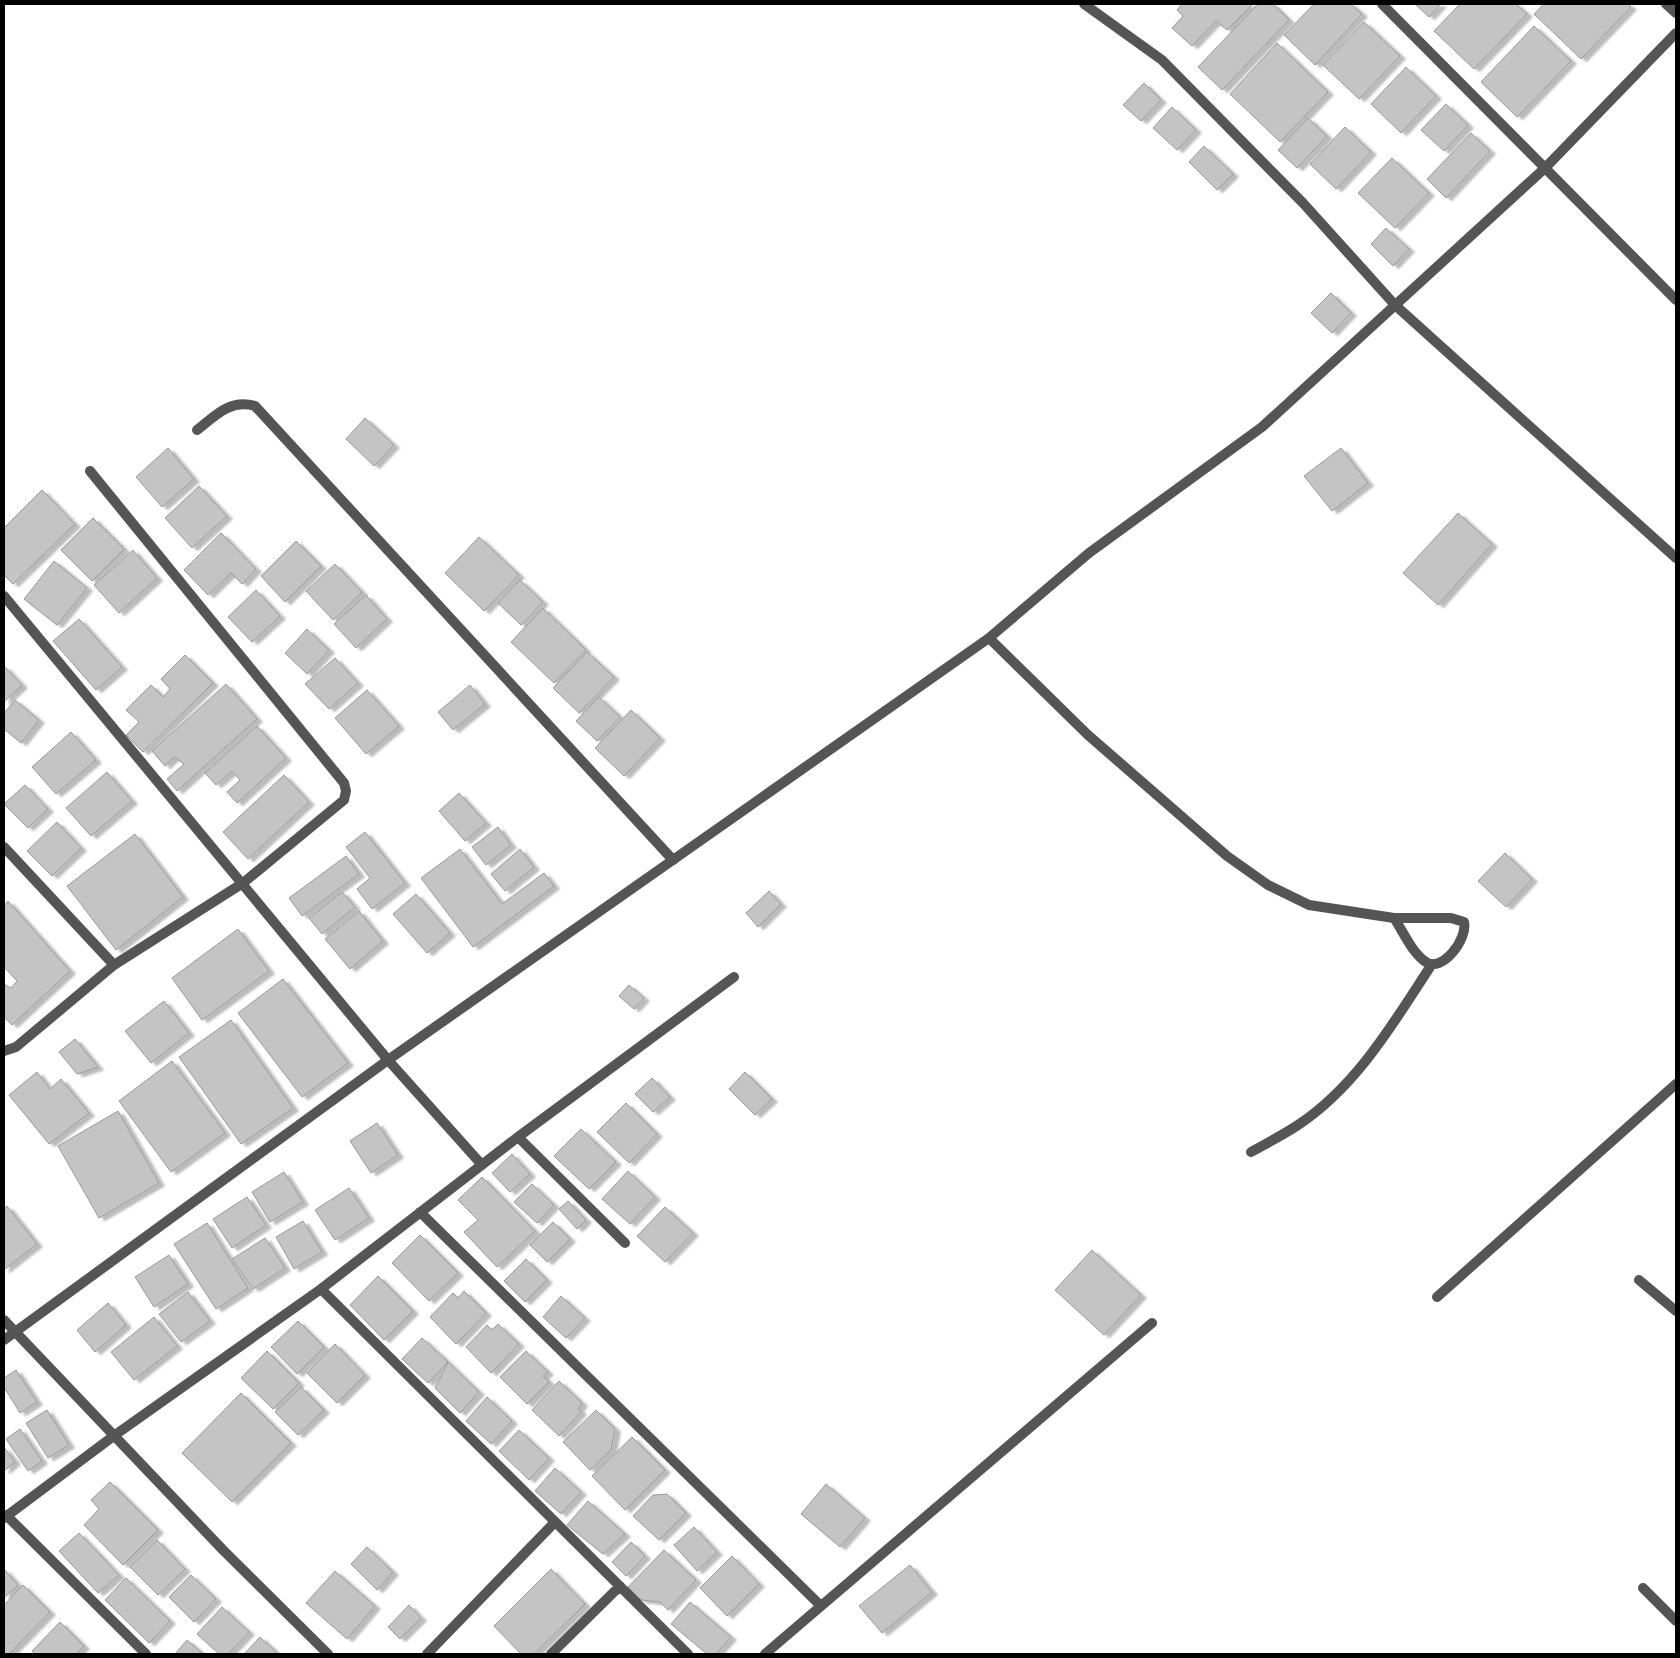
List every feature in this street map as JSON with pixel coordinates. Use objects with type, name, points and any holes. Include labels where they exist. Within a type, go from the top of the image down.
[{"type":"street","points":[[1084,4],[1162,60],[1303,203],[1395,305],[1676,558]]},
{"type":"street","points":[[1382,4],[1676,300]]},
{"type":"street","points":[[1666,4],[1676,13]]},
{"type":"street","points":[[4,1340],[388,1060],[989,638],[1089,553],[1262,428],[1545,168],[1676,34]]},
{"type":"street","points":[[197,430],[229,406],[242,402],[255,406],[673,860]]},
{"type":"street","points":[[4,1050],[16,1047],[114,965],[243,883],[344,800],[346,791],[344,783],[90,471]]},
{"type":"street","points":[[4,596],[388,1060],[482,1165]]},
{"type":"street","points":[[989,638],[1088,735],[1227,856],[1268,885],[1309,905],[1394,918],[1451,918],[1464,922],[1466,931],[1461,943],[1440,963],[1432,964],[1426,962],[1417,952],[1394,918]]},
{"type":"street","points":[[4,847],[114,965]]},
{"type":"street","points":[[1251,1152],[1298,1125],[1324,1105],[1382,1041],[1432,964]]},
{"type":"street","points":[[146,1654],[5,1516],[115,1435],[320,1290],[518,1137],[734,977]]},
{"type":"street","points":[[1437,1297],[1676,1084]]},
{"type":"street","points":[[518,1137],[625,1243]]},
{"type":"street","points":[[420,1212],[821,1606]]},
{"type":"street","points":[[1640,1280],[1676,1312]]},
{"type":"street","points":[[320,1290],[688,1654]]},
{"type":"street","points":[[4,1320],[223,1550],[328,1654]]},
{"type":"street","points":[[765,1654],[1152,1323]]},
{"type":"street","points":[[427,1654],[555,1522]]},
{"type":"street","points":[[552,1654],[620,1586]]},
{"type":"street","points":[[1643,1588],[1676,1621]]},
{"type":"building","points":[[1182,4],[1253,4],[1227,30],[1216,21],[1192,46],[1172,28],[1183,16],[1177,10]]},
{"type":"building","points":[[1258,4],[1273,4],[1289,20],[1222,90],[1198,67]]},
{"type":"building","points":[[1314,4],[1351,4],[1362,14],[1315,65],[1284,35]]},
{"type":"building","points":[[1415,4],[1441,4],[1429,17]]},
{"type":"building","points":[[1460,4],[1516,4],[1527,14],[1474,69],[1434,31]]},
{"type":"building","points":[[1544,4],[1628,4],[1631,7],[1581,59],[1534,14]]},
{"type":"building","points":[[1364,22],[1400,56],[1359,99],[1323,65]]},
{"type":"building","points":[[1534,26],[1571,61],[1517,117],[1481,82]]},
{"type":"building","points":[[1277,43],[1328,92],[1280,142],[1230,94]]},
{"type":"building","points":[[1406,67],[1436,96],[1401,133],[1371,104]]},
{"type":"building","points":[[1144,83],[1161,100],[1141,121],[1123,105]]},
{"type":"building","points":[[1446,104],[1468,125],[1444,151],[1421,130]]},
{"type":"building","points":[[1172,107],[1196,130],[1177,150],[1153,128]]},
{"type":"building","points":[[1308,118],[1327,136],[1297,168],[1278,150]]},
{"type":"building","points":[[1345,127],[1371,152],[1336,189],[1310,164]]},
{"type":"building","points":[[1471,133],[1490,151],[1446,198],[1427,179]]},
{"type":"building","points":[[1204,146],[1233,174],[1217,190],[1189,162]]},
{"type":"building","points":[[1392,158],[1429,193],[1395,228],[1358,193]]},
{"type":"building","points":[[1386,228],[1409,249],[1393,266],[1371,244]]},
{"type":"building","points":[[1331,293],[1351,313],[1332,333],[1311,313]]},
{"type":"building","points":[[365,418],[394,445],[374,466],[346,439]]},
{"type":"building","points":[[168,448],[194,479],[162,507],[136,477]]},
{"type":"building","points":[[1341,448],[1368,483],[1332,511],[1304,476]]},
{"type":"building","points":[[199,486],[227,516],[192,548],[165,518]]},
{"type":"building","points":[[42,490],[75,524],[13,584],[4,575],[4,528]]},
{"type":"building","points":[[1458,513],[1492,544],[1438,605],[1403,573]]},
{"type":"building","points":[[93,518],[124,549],[92,581],[61,550]]},
{"type":"building","points":[[221,533],[256,569],[242,584],[231,573],[208,595],[184,570]]},
{"type":"building","points":[[479,537],[519,575],[484,611],[445,573]]},
{"type":"building","points":[[296,541],[321,566],[285,602],[261,576]]},
{"type":"building","points":[[133,550],[157,578],[119,613],[94,585]]},
{"type":"building","points":[[54,561],[87,588],[57,625],[24,599]]},
{"type":"building","points":[[335,564],[362,592],[333,620],[306,591]]},
{"type":"building","points":[[520,580],[543,602],[521,625],[498,603]]},
{"type":"building","points":[[256,590],[280,616],[252,642],[228,617]]},
{"type":"building","points":[[366,595],[387,619],[356,648],[334,624]]},
{"type":"building","points":[[543,608],[586,650],[554,683],[511,642]]},
{"type":"building","points":[[79,619],[122,667],[96,690],[53,641]]},
{"type":"building","points":[[307,629],[329,650],[307,674],[285,653]]},
{"type":"building","points":[[587,652],[614,677],[579,713],[553,688]]},
{"type":"building","points":[[185,655],[213,683],[143,752],[126,735],[139,722],[126,710],[151,685],[163,697],[170,689],[161,679]]},
{"type":"building","points":[[335,658],[358,683],[329,709],[305,684]]},
{"type":"building","points":[[4,666],[22,685],[4,702]]},
{"type":"building","points":[[226,684],[257,719],[177,791],[167,779],[184,764],[174,757],[165,766],[152,751]]},
{"type":"building","points":[[470,685],[485,704],[453,730],[438,712]]},
{"type":"building","points":[[367,690],[399,726],[366,754],[335,718]]},
{"type":"building","points":[[599,697],[620,717],[597,741],[576,721]]},
{"type":"building","points":[[15,700],[39,720],[21,743],[4,729],[4,713]]},
{"type":"building","points":[[631,710],[660,738],[624,776],[595,748]]},
{"type":"building","points":[[257,726],[286,758],[237,803],[227,792],[240,780],[232,771],[216,785],[205,773]]},
{"type":"building","points":[[71,732],[96,760],[56,794],[32,767]]},
{"type":"building","points":[[107,772],[132,801],[91,836],[66,808]]},
{"type":"building","points":[[284,775],[309,802],[248,859],[223,832]]},
{"type":"building","points":[[25,785],[48,809],[28,828],[4,804]]},
{"type":"building","points":[[459,793],[486,823],[465,841],[439,811]]},
{"type":"building","points":[[57,822],[81,848],[52,876],[27,851]]},
{"type":"building","points":[[498,827],[511,845],[486,865],[472,847]]},
{"type":"building","points":[[365,832],[405,883],[372,909],[357,889],[370,878],[346,847]]},
{"type":"building","points":[[135,834],[183,897],[116,950],[67,886]]},
{"type":"building","points":[[460,849],[502,904],[544,873],[554,886],[473,947],[421,878]]},
{"type":"building","points":[[520,849],[534,867],[505,891],[491,874]]},
{"type":"building","points":[[1505,853],[1532,879],[1506,907],[1478,881]]},
{"type":"building","points":[[346,856],[359,874],[302,916],[289,898]]},
{"type":"building","points":[[769,891],[781,904],[758,927],[746,913]]},
{"type":"building","points":[[342,892],[355,907],[322,934],[309,918]]},
{"type":"building","points":[[416,894],[450,933],[427,953],[393,914]]},
{"type":"building","points":[[8,901],[70,971],[12,1025],[4,1017],[4,984],[11,988],[17,981],[4,967],[4,906]]},
{"type":"building","points":[[359,911],[383,941],[350,969],[325,939]]},
{"type":"building","points":[[238,929],[269,971],[202,1020],[172,978]]},
{"type":"building","points":[[283,979],[348,1063],[302,1097],[238,1013]]},
{"type":"building","points":[[629,985],[644,998],[634,1009],[619,996]]},
{"type":"building","points":[[164,1001],[189,1033],[151,1063],[125,1031]]},
{"type":"building","points":[[231,1020],[293,1108],[241,1144],[179,1057]]},
{"type":"building","points":[[75,1039],[98,1067],[77,1074],[59,1052]]},
{"type":"building","points":[[172,1061],[225,1133],[171,1172],[119,1101]]},
{"type":"building","points":[[37,1072],[50,1089],[61,1079],[89,1113],[49,1144],[9,1095]]},
{"type":"building","points":[[745,1072],[772,1099],[755,1115],[729,1089]]},
{"type":"building","points":[[652,1078],[670,1097],[653,1112],[635,1094]]},
{"type":"building","points":[[626,1103],[657,1134],[629,1163],[597,1132]]},
{"type":"building","points":[[118,1111],[159,1183],[99,1218],[58,1146]]},
{"type":"building","points":[[377,1123],[398,1155],[371,1173],[350,1141]]},
{"type":"building","points":[[581,1129],[616,1162],[589,1189],[554,1156]]},
{"type":"building","points":[[512,1154],[530,1174],[510,1192],[492,1173]]},
{"type":"building","points":[[628,1171],[655,1197],[630,1224],[602,1199]]},
{"type":"building","points":[[284,1172],[303,1202],[270,1222],[252,1192]]},
{"type":"building","points":[[482,1177],[535,1231],[497,1267],[464,1232],[478,1220],[458,1200]]},
{"type":"building","points":[[532,1184],[554,1205],[537,1223],[514,1202]]},
{"type":"building","points":[[349,1188],[369,1218],[335,1240],[315,1210]]},
{"type":"building","points":[[247,1197],[266,1225],[232,1248],[213,1219]]},
{"type":"building","points":[[568,1201],[586,1220],[577,1229],[559,1209]]},
{"type":"building","points":[[7,1206],[37,1244],[4,1270],[4,1209]]},
{"type":"building","points":[[665,1207],[693,1233],[665,1262],[637,1236]]},
{"type":"building","points":[[303,1221],[322,1252],[294,1269],[276,1237]]},
{"type":"building","points":[[553,1222],[570,1239],[547,1262],[530,1245]]},
{"type":"building","points":[[207,1223],[248,1288],[216,1309],[174,1244]]},
{"type":"building","points":[[420,1235],[458,1273],[429,1301],[392,1263]]},
{"type":"building","points":[[265,1238],[285,1268],[253,1289],[232,1259]]},
{"type":"building","points":[[1092,1250],[1141,1295],[1104,1335],[1055,1290]]},
{"type":"building","points":[[169,1255],[188,1284],[154,1307],[135,1277]]},
{"type":"building","points":[[526,1259],[547,1280],[525,1302],[504,1281]]},
{"type":"building","points":[[378,1276],[413,1311],[384,1340],[350,1305]]},
{"type":"building","points":[[464,1291],[486,1313],[456,1344],[430,1317],[453,1293],[458,1298]]},
{"type":"building","points":[[188,1292],[210,1321],[181,1342],[159,1314]]},
{"type":"building","points":[[561,1296],[585,1318],[566,1338],[543,1317]]},
{"type":"building","points":[[108,1303],[126,1325],[95,1352],[77,1330]]},
{"type":"building","points":[[154,1317],[177,1346],[134,1380],[111,1352]]},
{"type":"building","points":[[298,1321],[324,1347],[297,1374],[271,1347]]},
{"type":"building","points":[[498,1324],[519,1344],[491,1373],[466,1347],[487,1325],[492,1330]]},
{"type":"building","points":[[422,1338],[448,1362],[428,1383],[402,1359]]},
{"type":"building","points":[[335,1344],[365,1375],[337,1403],[307,1373]]},
{"type":"building","points":[[267,1351],[299,1383],[273,1409],[241,1378]]},
{"type":"building","points":[[526,1351],[548,1372],[543,1376],[549,1382],[527,1404],[500,1377]]},
{"type":"building","points":[[448,1362],[479,1392],[460,1413],[435,1388]]},
{"type":"building","points":[[16,1370],[37,1402],[20,1413],[4,1387],[4,1378]]},
{"type":"building","points":[[559,1381],[582,1403],[578,1409],[581,1412],[559,1436],[532,1410]]},
{"type":"building","points":[[301,1387],[324,1410],[298,1435],[275,1412]]},
{"type":"building","points":[[241,1393],[291,1443],[232,1502],[182,1453]]},
{"type":"building","points":[[487,1397],[512,1421],[491,1444],[466,1421]]},
{"type":"building","points":[[47,1410],[69,1445],[48,1458],[26,1423]]},
{"type":"building","points":[[596,1410],[615,1429],[611,1450],[590,1470],[563,1442]]},
{"type":"building","points":[[20,1429],[42,1461],[28,1471],[6,1439]]},
{"type":"building","points":[[519,1430],[549,1458],[529,1480],[499,1451]]},
{"type":"building","points":[[632,1437],[665,1470],[625,1510],[592,1476]]},
{"type":"building","points":[[4,1447],[15,1462],[4,1471]]},
{"type":"building","points":[[555,1468],[581,1492],[561,1514],[535,1491]]},
{"type":"building","points":[[110,1482],[158,1530],[123,1565],[84,1525],[99,1509],[91,1500]]},
{"type":"building","points":[[826,1484],[865,1518],[840,1547],[801,1514]]},
{"type":"building","points":[[667,1494],[686,1513],[659,1540],[633,1516],[653,1495]]},
{"type":"building","points":[[588,1501],[625,1534],[603,1554],[567,1525]]},
{"type":"building","points":[[694,1527],[717,1552],[697,1571],[674,1545]]},
{"type":"building","points":[[79,1533],[119,1575],[98,1593],[59,1551]]},
{"type":"building","points":[[157,1540],[185,1569],[158,1595],[130,1567]]},
{"type":"building","points":[[631,1542],[645,1556],[626,1576],[612,1562]]},
{"type":"building","points":[[367,1547],[393,1572],[377,1590],[351,1564]]},
{"type":"building","points":[[664,1550],[696,1580],[668,1610],[660,1602],[641,1600],[628,1587]]},
{"type":"building","points":[[732,1556],[759,1584],[727,1616],[700,1588]]},
{"type":"building","points":[[910,1565],[932,1592],[882,1633],[859,1606]]},
{"type":"building","points":[[4,1569],[18,1585],[4,1598]]},
{"type":"building","points":[[551,1569],[585,1604],[534,1654],[521,1654],[494,1626]]},
{"type":"building","points":[[335,1571],[375,1606],[347,1639],[306,1603]]},
{"type":"building","points":[[191,1575],[216,1599],[194,1622],[169,1597]]},
{"type":"building","points":[[126,1578],[170,1621],[149,1643],[105,1600]]},
{"type":"building","points":[[23,1585],[50,1612],[9,1654],[4,1654],[4,1605]]},
{"type":"building","points":[[690,1602],[731,1637],[716,1654],[707,1654],[671,1624]]},
{"type":"building","points":[[409,1605],[421,1618],[400,1639],[388,1627]]},
{"type":"building","points":[[222,1607],[249,1632],[228,1654],[219,1654],[197,1634]]},
{"type":"building","points":[[60,1622],[84,1646],[76,1654],[35,1654],[32,1651]]},
{"type":"building","points":[[260,1637],[278,1654],[244,1654]]},
{"type":"building","points":[[187,1640],[203,1654],[175,1654]]}]
